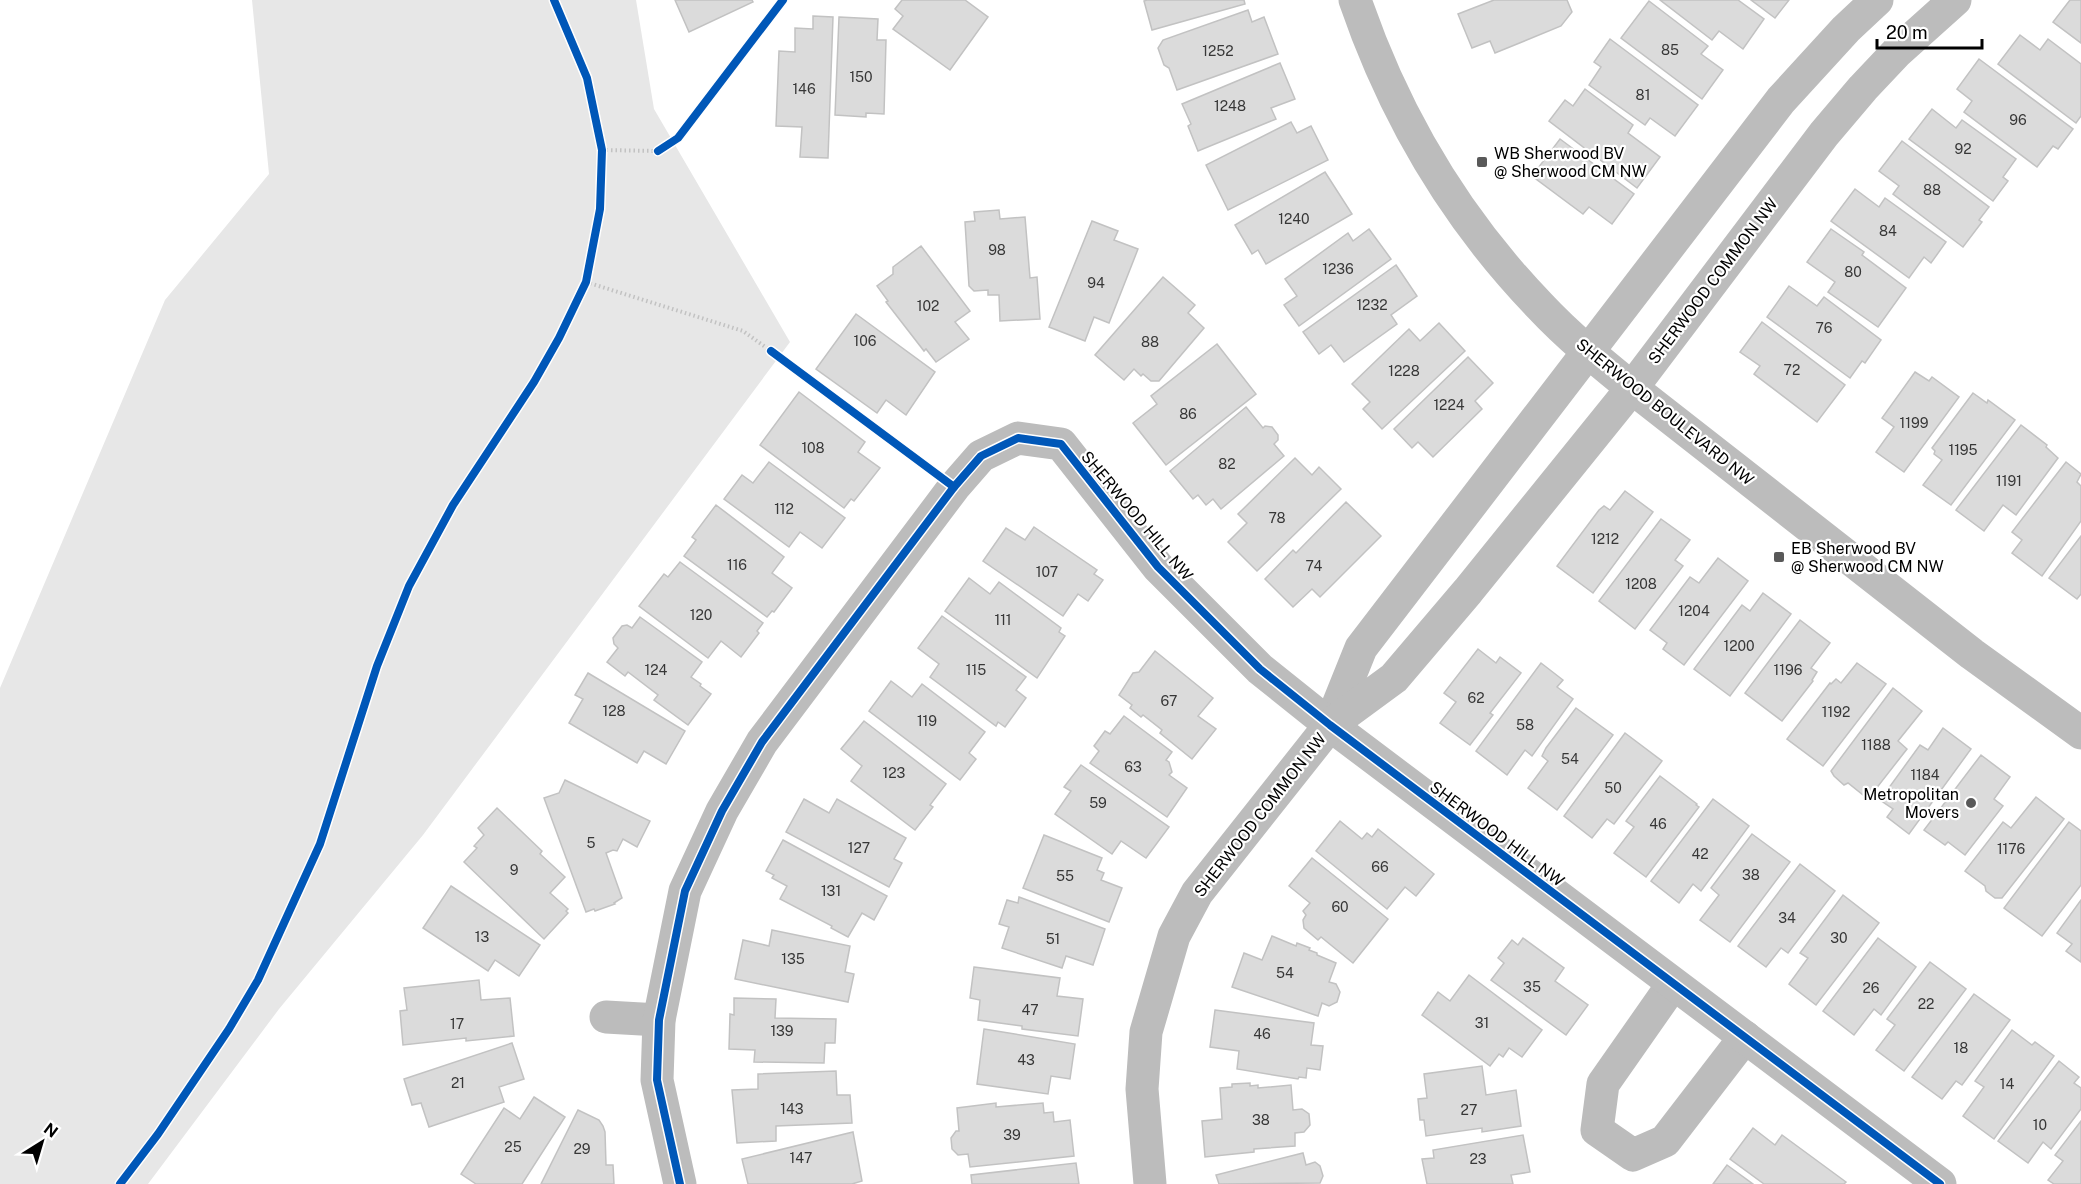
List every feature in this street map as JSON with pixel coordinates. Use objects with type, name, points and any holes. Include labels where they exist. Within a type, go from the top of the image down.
[{"type":"street","name":"SHERWOOD BOULEVARD NW","points":[[1355,0],[1366,33],[1392,93],[1422,151],[1458,206],[1504,266],[1540,307],[1588,352],[1632,388],[1972,654],[2081,733]]},
{"type":"street","name":"SHERWOOD COMMON NW","points":[[1330,725],[1360,648],[1781,100],[1818,58],[1877,0]]},
{"type":"street","name":"SHERWOOD COMMON NW","points":[[1150,1184],[1142,1089],[1146,1032],[1174,936],[1197,893],[1330,725],[1394,678],[1468,591],[1632,388],[1824,134],[1897,52],[1955,0]]},
{"type":"street","name":"SHERWOOD HILL NW","points":[[680,1184],[657,1080],[659,1020],[685,891],[722,811],[762,742],[954,487],[981,456],[1018,438],[1061,444],[1158,567],[1260,669],[1330,725],[1940,1184]]},
{"type":"street","points":[[1673,984],[1603,1084],[1597,1130],[1633,1155],[1665,1142],[1745,1037]]},
{"type":"street","points":[[606,1017],[659,1020]]},
{"type":"path","points":[[600,139],[602,161]]},
{"type":"path","points":[[602,150],[658,151],[668,145]]},
{"type":"path","points":[[581,292],[588,272]]},
{"type":"path","points":[[585,282],[743,331],[780,357]]},
{"type":"shaded area","points":[[252,0],[636,0],[654,109],[790,342],[423,835],[279,1009],[148,1184],[0,1184],[0,688],[165,300],[269,174]]},
{"type":"building","points":[[675,0],[752,0],[753,2],[689,32]]},
{"type":"building","points":[[902,0],[965,0],[988,17],[950,70],[893,29],[903,16],[895,9]]},
{"type":"building","points":[[1244,0],[1245,4],[1152,30],[1144,1]]},
{"type":"building","points":[[1494,0],[1567,0],[1572,12],[1561,26],[1495,53],[1490,41],[1472,48],[1458,14]]},
{"type":"building","points":[[1660,0],[1738,0],[1764,19],[1743,49],[1719,31],[1712,40]]},
{"type":"building","points":[[1751,0],[1789,0],[1775,18]]},
{"type":"building","points":[[2070,0],[2081,0],[2081,43],[2053,22]]},
{"type":"building","points":[[1649,1],[1708,46],[1701,54],[1723,70],[1702,99],[1621,38]]},
{"type":"building","points":[[1248,10],[1252,22],[1264,17],[1278,54],[1177,90],[1158,48],[1163,40]]},
{"type":"building","points":[[813,16],[833,17],[828,158],[800,157],[802,127],[776,126],[779,51],[795,52],[795,28],[813,29]]},
{"type":"building","points":[[839,17],[878,19],[877,40],[886,40],[884,114],[866,113],[866,117],[835,115]]},
{"type":"building","points":[[2020,35],[2040,50],[2048,39],[2081,64],[2081,116],[2076,123],[1998,64]]},
{"type":"building","points":[[1610,39],[1698,105],[1675,136],[1650,118],[1645,125],[1589,85],[1601,67],[1594,62]]},
{"type":"building","points":[[1979,59],[2073,129],[2058,149],[2053,146],[2037,167],[1964,112],[1972,101],[1957,89]]},
{"type":"building","points":[[1280,63],[1295,99],[1271,108],[1276,119],[1198,151],[1188,126],[1191,124],[1182,104]]},
{"type":"building","points":[[1585,89],[1633,125],[1628,133],[1660,157],[1637,188],[1549,121],[1565,100],[1573,106]]},
{"type":"building","points":[[1932,109],[1956,128],[1962,120],[2016,159],[2003,177],[2008,181],[1993,201],[1909,139]]},
{"type":"building","points":[[1291,122],[1297,133],[1311,126],[1328,160],[1228,210],[1206,165]]},
{"type":"building","points":[[1560,139],[1634,194],[1612,224],[1589,207],[1583,214],[1532,176]]},
{"type":"building","points":[[1902,141],[1989,207],[1979,220],[1982,222],[1963,247],[1893,194],[1899,186],[1879,171]]},
{"type":"building","points":[[1325,172],[1352,214],[1266,264],[1258,250],[1252,254],[1235,225]]},
{"type":"building","points":[[1855,189],[1879,207],[1885,198],[1946,242],[1931,263],[1924,257],[1909,278],[1831,221]]},
{"type":"building","points":[[999,210],[1000,219],[1025,217],[1030,278],[1037,277],[1040,319],[1000,321],[999,295],[988,295],[988,290],[974,291],[969,286],[965,222],[975,221],[974,212]]},
{"type":"building","points":[[1092,221],[1118,231],[1114,240],[1138,249],[1109,323],[1094,317],[1085,341],[1049,327]]},
{"type":"building","points":[[1369,229],[1391,259],[1299,326],[1284,305],[1297,296],[1285,279],[1348,233],[1353,241]]},
{"type":"building","points":[[1831,229],[1864,252],[1862,255],[1906,288],[1878,327],[1828,292],[1835,282],[1807,262]]},
{"type":"building","points":[[921,246],[970,311],[955,322],[969,339],[936,362],[926,349],[924,351],[886,302],[888,301],[877,286],[893,274],[893,267]]},
{"type":"building","points":[[1396,265],[1417,296],[1391,315],[1397,324],[1344,362],[1331,345],[1319,354],[1303,332]]},
{"type":"building","points":[[1163,277],[1195,305],[1188,313],[1204,328],[1159,381],[1151,381],[1134,369],[1124,380],[1095,355]]},
{"type":"building","points":[[1789,286],[1817,306],[1824,297],[1881,340],[1865,363],[1862,361],[1850,378],[1767,317]]},
{"type":"building","points":[[856,314],[935,372],[906,415],[886,400],[877,413],[816,369]]},
{"type":"building","points":[[1762,322],[1845,385],[1817,422],[1754,374],[1760,366],[1740,352]]},
{"type":"building","points":[[1439,323],[1465,351],[1382,429],[1363,409],[1370,402],[1352,384],[1409,329],[1420,341]]},
{"type":"building","points":[[1217,344],[1256,394],[1166,465],[1133,423],[1157,404],[1151,396]]},
{"type":"building","points":[[1468,357],[1493,383],[1475,401],[1482,409],[1433,457],[1418,442],[1412,448],[1394,429]]},
{"type":"building","points":[[1915,372],[1929,381],[1932,377],[1959,397],[1904,472],[1876,452],[1894,427],[1882,418]]},
{"type":"building","points":[[799,392],[865,442],[858,452],[880,468],[854,501],[851,499],[844,508],[760,445]]},
{"type":"building","points":[[1973,393],[1987,403],[1988,400],[2015,420],[1951,505],[1923,485],[1942,460],[1934,454],[1935,451],[1932,448]]},
{"type":"building","points":[[1246,407],[1263,428],[1272,427],[1278,435],[1278,440],[1274,444],[1284,456],[1221,509],[1213,499],[1206,505],[1198,495],[1193,499],[1170,471]]},
{"type":"building","points":[[2021,425],[2047,445],[2046,447],[2058,458],[2016,515],[2003,505],[1984,531],[1956,510]]},
{"type":"building","points":[[1295,458],[1312,475],[1319,467],[1341,489],[1257,571],[1228,542],[1247,523],[1238,514]]},
{"type":"building","points":[[769,462],[845,518],[822,548],[800,532],[789,547],[724,499],[742,475],[753,483]]},
{"type":"building","points":[[2066,462],[2081,474],[2077,482],[2081,486],[2081,521],[2042,576],[2012,553],[2022,540],[2012,532]]},
{"type":"building","points":[[1625,491],[1653,512],[1593,593],[1557,566],[1599,510],[1604,506],[1610,510]]},
{"type":"building","points":[[1346,502],[1381,536],[1320,597],[1312,589],[1293,607],[1265,579],[1293,550],[1296,553]]},
{"type":"building","points":[[716,505],[784,557],[772,573],[792,588],[774,612],[772,611],[767,617],[684,556],[696,540],[692,537]]},
{"type":"building","points":[[1661,519],[1690,540],[1675,560],[1683,566],[1635,629],[1599,601]]},
{"type":"building","points":[[1034,527],[1097,570],[1094,574],[1103,580],[1088,601],[1078,594],[1063,616],[983,561],[1006,528],[1025,540]]},
{"type":"building","points":[[2081,536],[2081,594],[2077,599],[2049,578]]},
{"type":"building","points":[[1718,558],[1748,581],[1684,665],[1663,649],[1667,643],[1650,630],[1690,577],[1699,583]]},
{"type":"building","points":[[680,562],[763,623],[757,631],[759,633],[741,657],[721,641],[708,658],[639,606],[664,574],[668,577]]},
{"type":"building","points":[[969,578],[990,594],[999,582],[1061,628],[1059,632],[1065,636],[1037,678],[945,611]]},
{"type":"building","points":[[1763,593],[1791,614],[1730,696],[1694,669],[1742,605],[1750,611]]},
{"type":"building","points":[[942,616],[1026,677],[1016,690],[1026,698],[1005,727],[998,722],[996,726],[930,677],[939,664],[918,648]]},
{"type":"building","points":[[640,617],[702,662],[691,677],[711,694],[688,725],[654,700],[658,695],[628,672],[625,676],[607,662],[618,648],[613,638],[622,626],[627,625],[632,628]]},
{"type":"building","points":[[1800,620],[1830,643],[1811,668],[1817,672],[1813,681],[1782,721],[1745,693]]},
{"type":"building","points":[[1478,649],[1496,663],[1500,657],[1521,673],[1490,713],[1493,715],[1470,745],[1440,723],[1456,702],[1444,693]]},
{"type":"building","points":[[1155,651],[1213,698],[1198,716],[1216,729],[1192,759],[1160,733],[1162,730],[1130,708],[1132,705],[1119,695],[1133,673],[1139,672]]},
{"type":"building","points":[[1541,663],[1563,680],[1557,687],[1573,699],[1532,756],[1525,750],[1507,775],[1476,751]]},
{"type":"building","points":[[1857,663],[1886,684],[1823,766],[1787,739],[1830,683],[1836,679],[1841,683]]},
{"type":"building","points":[[588,673],[685,731],[666,764],[644,751],[637,763],[569,723],[583,699],[575,695]]},
{"type":"building","points":[[891,681],[912,697],[922,684],[985,732],[969,753],[976,759],[960,780],[869,711]]},
{"type":"building","points":[[1893,688],[1922,711],[1898,741],[1907,749],[1868,799],[1848,783],[1844,785],[1831,771]]},
{"type":"building","points":[[1576,708],[1613,735],[1557,810],[1528,788],[1548,761],[1542,756],[1546,748]]},
{"type":"building","points":[[1124,716],[1172,752],[1166,760],[1172,772],[1169,775],[1187,788],[1167,817],[1090,763],[1099,751],[1094,746],[1105,731],[1110,734]]},
{"type":"building","points":[[864,721],[946,784],[930,805],[933,807],[915,830],[851,781],[862,766],[841,749]]},
{"type":"building","points":[[1943,728],[1971,749],[1909,834],[1887,817],[1893,809],[1880,800],[1920,745],[1928,750]]},
{"type":"building","points":[[1625,733],[1662,761],[1614,824],[1607,819],[1592,838],[1564,816]]},
{"type":"building","name":"Metropolitan Movers","points":[[1981,755],[2010,777],[1994,799],[2003,806],[1965,855],[1948,842],[1945,845],[1924,830]]},
{"type":"building","points":[[1081,765],[1169,827],[1146,858],[1121,841],[1112,854],[1055,814],[1071,791],[1064,787]]},
{"type":"building","points":[[1660,776],[1699,807],[1646,877],[1614,853],[1634,827],[1626,821]]},
{"type":"building","points":[[565,780],[650,821],[637,847],[623,839],[617,851],[606,853],[622,898],[615,904],[595,911],[594,909],[586,912],[544,798],[559,793]]},
{"type":"building","points":[[2036,797],[2064,819],[2002,898],[1995,898],[1986,891],[1985,886],[1965,871],[2003,822],[2011,828]]},
{"type":"building","points":[[804,799],[829,813],[837,799],[906,838],[894,859],[902,863],[889,887],[786,832]]},
{"type":"building","points":[[1713,799],[1749,826],[1701,891],[1693,884],[1679,903],[1651,881]]},
{"type":"building","points":[[497,808],[542,851],[540,854],[565,877],[550,893],[568,909],[566,911],[568,913],[544,939],[464,862],[477,848],[474,846],[484,835],[478,828]]},
{"type":"building","points":[[1340,821],[1362,839],[1367,833],[1372,837],[1378,829],[1434,874],[1416,896],[1405,887],[1387,909],[1316,851]]},
{"type":"building","points":[[2069,822],[2081,831],[2081,885],[2042,936],[2004,908]]},
{"type":"building","points":[[1752,834],[1790,862],[1730,942],[1700,920],[1719,895],[1711,888]]},
{"type":"building","points":[[1044,835],[1102,858],[1097,870],[1104,873],[1101,880],[1122,888],[1109,922],[1023,888]]},
{"type":"building","points":[[783,840],[887,896],[874,920],[862,913],[848,937],[780,899],[787,886],[772,878],[774,875],[766,871]]},
{"type":"building","points":[[1312,858],[1388,919],[1353,963],[1321,937],[1318,940],[1304,928],[1303,920],[1306,915],[1303,911],[1310,903],[1289,886]]},
{"type":"building","points":[[1800,864],[1835,891],[1788,953],[1781,948],[1766,967],[1738,946]]},
{"type":"building","points":[[451,886],[540,945],[519,976],[495,960],[488,971],[423,928]]},
{"type":"building","points":[[1843,895],[1879,923],[1816,1005],[1789,984],[1808,958],[1800,953]]},
{"type":"building","points":[[1019,897],[1105,929],[1093,965],[1066,956],[1062,968],[1002,948],[1009,927],[999,924],[1007,900],[1018,903]]},
{"type":"building","points":[[2081,900],[2081,962],[2066,951],[2072,944],[2057,933]]},
{"type":"building","points":[[772,930],[850,946],[845,972],[854,974],[848,1002],[735,979],[743,940],[769,946]]},
{"type":"building","points":[[1272,936],[1296,946],[1297,943],[1310,948],[1309,950],[1317,955],[1336,963],[1329,982],[1336,984],[1340,992],[1337,1002],[1329,1006],[1322,1003],[1318,1016],[1232,987],[1244,953],[1262,960]]},
{"type":"building","points":[[1523,938],[1564,968],[1555,981],[1588,1005],[1566,1035],[1491,980],[1504,963],[1498,958],[1512,940],[1518,945]]},
{"type":"building","points":[[1878,938],[1916,967],[1881,1015],[1874,1009],[1854,1035],[1823,1011]]},
{"type":"building","points":[[1930,962],[1966,989],[1904,1071],[1876,1050],[1895,1025],[1887,1019]]},
{"type":"building","points":[[974,967],[1060,978],[1057,996],[1083,999],[1078,1036],[1022,1029],[1022,1026],[978,1020],[980,1000],[970,998]]},
{"type":"building","points":[[1469,975],[1542,1030],[1522,1057],[1509,1048],[1503,1057],[1499,1054],[1490,1066],[1422,1015],[1438,992],[1450,1001]]},
{"type":"building","points":[[479,980],[481,1000],[510,998],[514,1036],[466,1041],[466,1038],[403,1045],[400,1011],[407,1010],[404,988]]},
{"type":"building","points":[[1974,994],[2010,1020],[1962,1085],[1956,1081],[1942,1099],[1912,1077]]},
{"type":"building","points":[[734,998],[776,999],[775,1018],[836,1019],[835,1043],[825,1043],[824,1063],[754,1062],[755,1050],[729,1049],[730,1014],[734,1015]]},
{"type":"building","points":[[1215,1010],[1314,1023],[1311,1045],[1323,1046],[1320,1070],[1307,1068],[1306,1078],[1299,1077],[1298,1079],[1237,1069],[1239,1051],[1210,1047]]},
{"type":"building","points":[[984,1029],[1075,1044],[1070,1079],[1051,1076],[1048,1094],[977,1084]]},
{"type":"building","points":[[2012,1030],[2032,1045],[2035,1042],[2054,1056],[1994,1139],[1963,1116],[1984,1087],[1975,1081]]},
{"type":"building","points":[[512,1043],[524,1079],[499,1087],[504,1102],[429,1127],[421,1103],[412,1105],[404,1079]]},
{"type":"building","points":[[2059,1061],[2079,1077],[2074,1083],[2081,1088],[2081,1109],[2051,1149],[2043,1142],[2028,1163],[1998,1141]]},
{"type":"building","points":[[1482,1066],[1486,1095],[1516,1090],[1521,1126],[1482,1132],[1482,1128],[1426,1136],[1424,1120],[1420,1120],[1418,1099],[1427,1098],[1424,1074]]},
{"type":"building","points":[[836,1071],[837,1095],[850,1095],[852,1123],[776,1126],[776,1141],[737,1143],[732,1090],[758,1089],[758,1074]]},
{"type":"building","points":[[1250,1083],[1250,1086],[1258,1085],[1258,1088],[1291,1085],[1293,1110],[1302,1109],[1309,1114],[1310,1125],[1304,1132],[1295,1133],[1295,1146],[1254,1149],[1254,1152],[1205,1157],[1202,1121],[1222,1119],[1220,1088],[1232,1087],[1232,1084]]},
{"type":"building","points":[[534,1097],[565,1117],[522,1184],[476,1184],[461,1174],[504,1108],[520,1119]]},
{"type":"building","points":[[996,1103],[996,1107],[1043,1103],[1044,1113],[1053,1112],[1054,1122],[1070,1120],[1074,1156],[970,1167],[968,1154],[958,1155],[952,1149],[951,1138],[956,1131],[959,1131],[957,1108]]},
{"type":"building","points":[[578,1110],[599,1120],[603,1126],[606,1165],[613,1165],[614,1184],[541,1184]]},
{"type":"building","points":[[2081,1121],[2081,1184],[2054,1184],[2048,1180],[2063,1161],[2055,1155]]},
{"type":"building","points":[[1753,1128],[1775,1145],[1782,1135],[1846,1182],[1844,1184],[1764,1184],[1730,1159]]},
{"type":"building","points":[[853,1132],[862,1181],[852,1184],[748,1184],[742,1159]]},
{"type":"building","points":[[1523,1135],[1530,1172],[1511,1175],[1513,1184],[1427,1184],[1422,1159],[1434,1158],[1433,1150]]},
{"type":"building","points":[[1303,1153],[1306,1165],[1315,1162],[1320,1166],[1323,1176],[1320,1183],[1219,1184],[1216,1175]]},
{"type":"building","points":[[1076,1163],[1079,1184],[972,1184],[971,1175]]},
{"type":"building","points":[[1727,1165],[1753,1184],[1713,1184]]},
{"type":"cycle path","points":[[120,1184],[158,1134],[229,1029],[258,980],[320,844],[377,666],[409,586],[453,505],[534,382],[559,338],[586,282],[600,209],[602,150],[587,78],[554,0]]},
{"type":"cycle path","points":[[658,151],[678,138],[783,0]]},
{"type":"cycle path","points":[[771,351],[954,487]]},
{"type":"cycle path","points":[[680,1184],[657,1080],[659,1020],[685,891],[722,811],[762,742],[954,487],[981,456],[1018,438],[1061,444],[1158,567],[1260,669],[1330,725],[1940,1184]]},
{"type":"place","name":"WB Sherwood BV @ Sherwood CM NW","points":[[1482,162]]},
{"type":"place","name":"EB Sherwood BV @ Sherwood CM NW","points":[[1779,557]]},
{"type":"place","name":"Metropolitan Movers","points":[[1971,803]]}]
